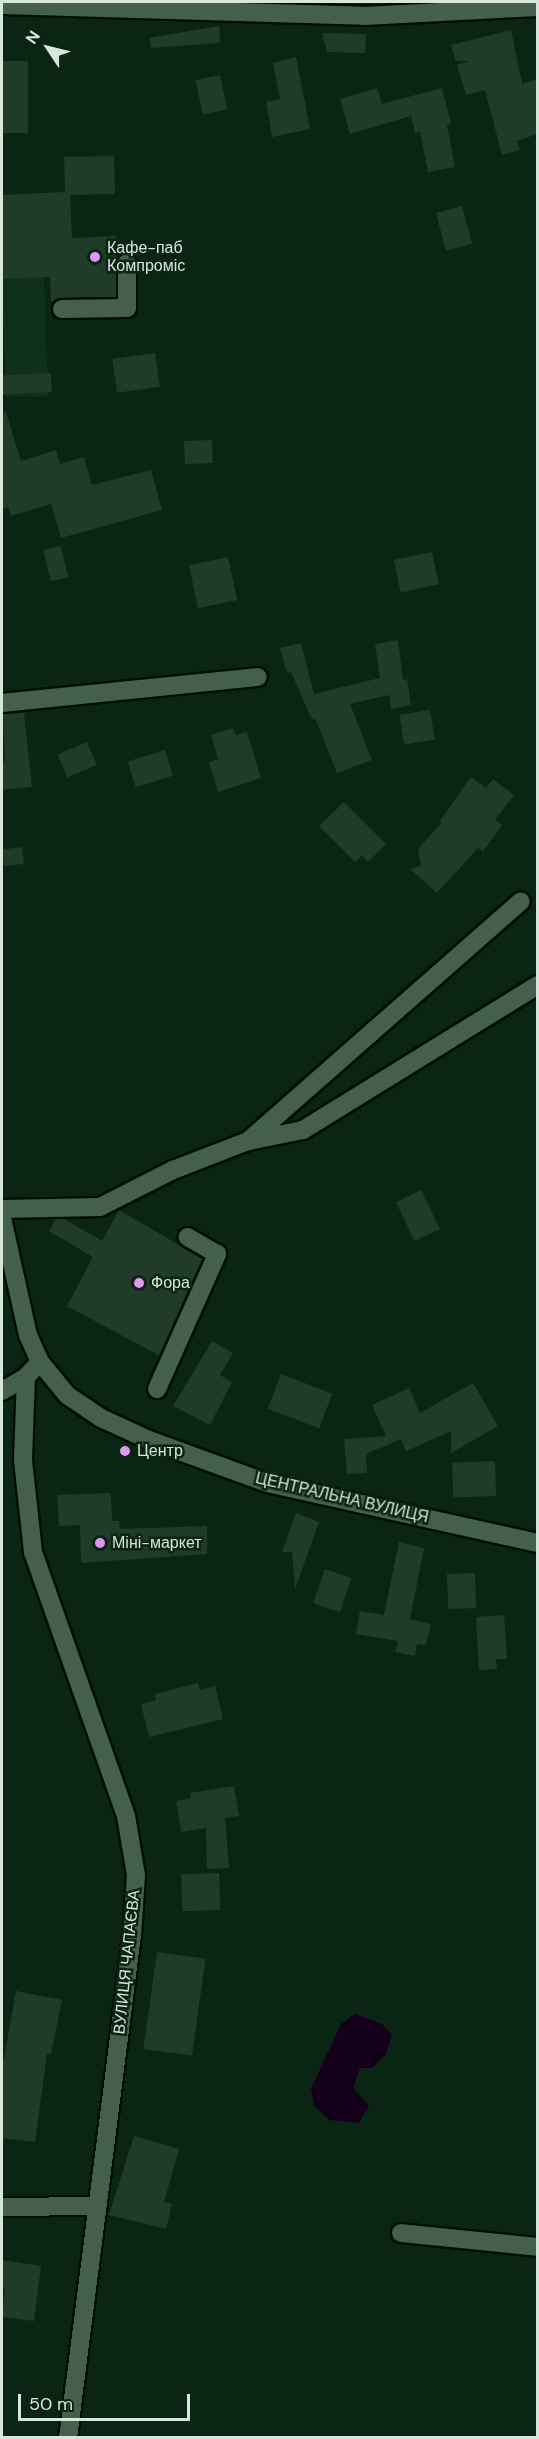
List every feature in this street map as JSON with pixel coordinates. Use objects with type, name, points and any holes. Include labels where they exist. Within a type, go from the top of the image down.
[{"type":"street","points":[[2,5],[363,9],[537,7]]},
{"type":"street","points":[[62,309],[128,308],[127,263]]},
{"type":"street","points":[[2,704],[258,677]]},
{"type":"street","points":[[248,1141],[521,901]]},
{"type":"street","points":[[2,1209],[100,1207],[173,1170],[248,1141],[303,1130],[537,985]]},
{"type":"street","name":"ЦЕНТРАЛЬНА ВУЛИЦЯ","points":[[2,1218],[28,1335],[40,1362],[67,1395],[101,1418],[246,1475],[537,1543]]},
{"type":"street","points":[[157,1389],[217,1254],[188,1237]]},
{"type":"street","points":[[2,1391],[26,1377],[40,1362]]},
{"type":"street","name":"ВУЛИЦЯ ЧАПАЄВА","points":[[26,1377],[23,1460],[33,1552],[126,1816],[136,1875],[132,1935],[95,2206],[68,2438]]},
{"type":"street","points":[[2,2207],[95,2206]]},
{"type":"street","points":[[400,2233],[537,2247]]},
{"type":"shaded area","points":[[44,277],[48,396],[6,397],[2,278]]},
{"type":"shaded area","points":[[355,2014],[382,2024],[392,2034],[386,2054],[372,2068],[360,2068],[353,2088],[369,2106],[359,2123],[329,2120],[314,2106],[311,2089],[341,2024]]},
{"type":"building","points":[[219,26],[220,43],[151,48],[149,38]]},
{"type":"building","points":[[511,30],[522,84],[537,79],[537,134],[517,141],[520,150],[502,155],[485,90],[466,95],[457,65],[469,61],[456,61],[451,45]]},
{"type":"building","points":[[322,33],[366,34],[365,53],[327,52]]},
{"type":"building","points":[[296,57],[310,129],[272,137],[266,102],[280,99],[273,63]]},
{"type":"building","points":[[2,61],[28,61],[28,133],[2,133]]},
{"type":"building","points":[[220,75],[227,109],[203,114],[196,80]]},
{"type":"building","points":[[377,88],[382,104],[442,88],[451,124],[447,125],[455,167],[428,172],[420,132],[415,133],[411,116],[350,134],[340,99]]},
{"type":"building","points":[[114,156],[115,194],[70,195],[72,238],[116,236],[116,297],[51,301],[50,277],[2,279],[2,195],[65,192],[64,157]]},
{"type":"building","points":[[462,206],[472,244],[446,251],[436,213]]},
{"type":"building","points":[[155,353],[160,387],[117,393],[112,359]]},
{"type":"building","points":[[51,373],[52,392],[3,395],[2,376]]},
{"type":"building","points":[[6,412],[21,461],[56,450],[60,464],[84,457],[92,485],[151,470],[162,510],[61,538],[51,504],[11,516],[8,507],[2,509],[2,413]]},
{"type":"building","points":[[212,440],[213,463],[185,464],[184,441]]},
{"type":"building","points":[[61,546],[68,577],[51,581],[43,550]]},
{"type":"building","points":[[432,552],[439,584],[401,592],[394,560]]},
{"type":"building","points":[[228,557],[237,600],[198,608],[189,565]]},
{"type":"building","points":[[398,640],[403,680],[407,679],[411,705],[391,709],[389,695],[350,704],[372,760],[337,773],[315,718],[312,720],[291,672],[287,673],[280,648],[301,643],[314,694],[380,678],[375,644]]},
{"type":"building","points":[[430,710],[435,740],[404,744],[399,715]]},
{"type":"building","points":[[24,713],[32,787],[2,790],[2,761],[5,761],[3,714]]},
{"type":"building","points":[[233,728],[236,735],[247,732],[261,778],[218,792],[209,762],[218,759],[211,735]]},
{"type":"building","points":[[87,742],[97,765],[67,778],[58,755]]},
{"type":"building","points":[[165,750],[173,776],[136,787],[128,761]]},
{"type":"building","points":[[471,777],[486,788],[493,779],[514,795],[495,820],[502,825],[483,851],[478,848],[437,893],[410,869],[421,866],[418,849],[442,822],[440,821]]},
{"type":"building","points":[[344,802],[386,844],[368,862],[362,855],[355,862],[319,826]]},
{"type":"building","points":[[22,847],[24,864],[4,866],[2,849]]},
{"type":"building","points":[[421,1190],[440,1229],[415,1241],[396,1202]]},
{"type":"building","name":"Фора","points":[[119,1210],[203,1259],[160,1356],[67,1306],[93,1257],[49,1231],[56,1219],[64,1219],[102,1241]]},
{"type":"building","points":[[212,1341],[233,1353],[220,1375],[232,1382],[210,1425],[173,1406]]},
{"type":"building","points":[[281,1374],[332,1394],[319,1428],[268,1409]]},
{"type":"building","points":[[473,1383],[498,1426],[451,1453],[451,1431],[406,1451],[401,1439],[366,1454],[367,1473],[347,1474],[344,1439],[386,1436],[372,1405],[409,1388],[420,1413]]},
{"type":"building","points":[[495,1461],[496,1496],[453,1497],[452,1463]]},
{"type":"building","points":[[111,1493],[112,1521],[119,1521],[120,1529],[207,1526],[207,1554],[81,1563],[80,1525],[59,1526],[57,1495]]},
{"type":"building","points":[[296,1513],[319,1522],[295,1589],[292,1552],[282,1552]]},
{"type":"building","points":[[399,1542],[424,1548],[410,1619],[431,1624],[426,1645],[417,1644],[415,1656],[395,1652],[398,1641],[356,1634],[360,1611],[384,1615]]},
{"type":"building","points":[[325,1569],[351,1578],[340,1612],[313,1603]]},
{"type":"building","points":[[475,1573],[476,1608],[448,1609],[447,1574]]},
{"type":"building","points":[[504,1615],[507,1659],[496,1659],[497,1669],[479,1670],[476,1617]]},
{"type":"building","points":[[198,1683],[200,1690],[215,1686],[223,1719],[149,1737],[141,1704],[156,1700],[155,1694]]},
{"type":"building","points":[[234,1786],[239,1816],[225,1818],[229,1868],[207,1869],[206,1828],[181,1832],[176,1801],[191,1798],[190,1793]]},
{"type":"building","points":[[219,1873],[220,1910],[182,1911],[181,1874]]},
{"type":"building","points":[[157,1952],[206,1959],[192,2056],[143,2049]]},
{"type":"building","points":[[16,1991],[62,2000],[51,2054],[47,2054],[35,2142],[2,2138],[2,2070]]},
{"type":"building","points":[[134,2136],[179,2149],[164,2202],[172,2204],[166,2229],[109,2215]]},
{"type":"building","points":[[2,2260],[41,2266],[34,2321],[2,2317],[5,2288],[2,2288]]},
{"type":"place","name":"Кафе-паб Компроміс","points":[[95,257]]},
{"type":"place","name":"Фора","points":[[139,1283]]},
{"type":"place","name":"Центр","points":[[125,1451]]},
{"type":"place","name":"Міні-маркет","points":[[100,1543]]}]
